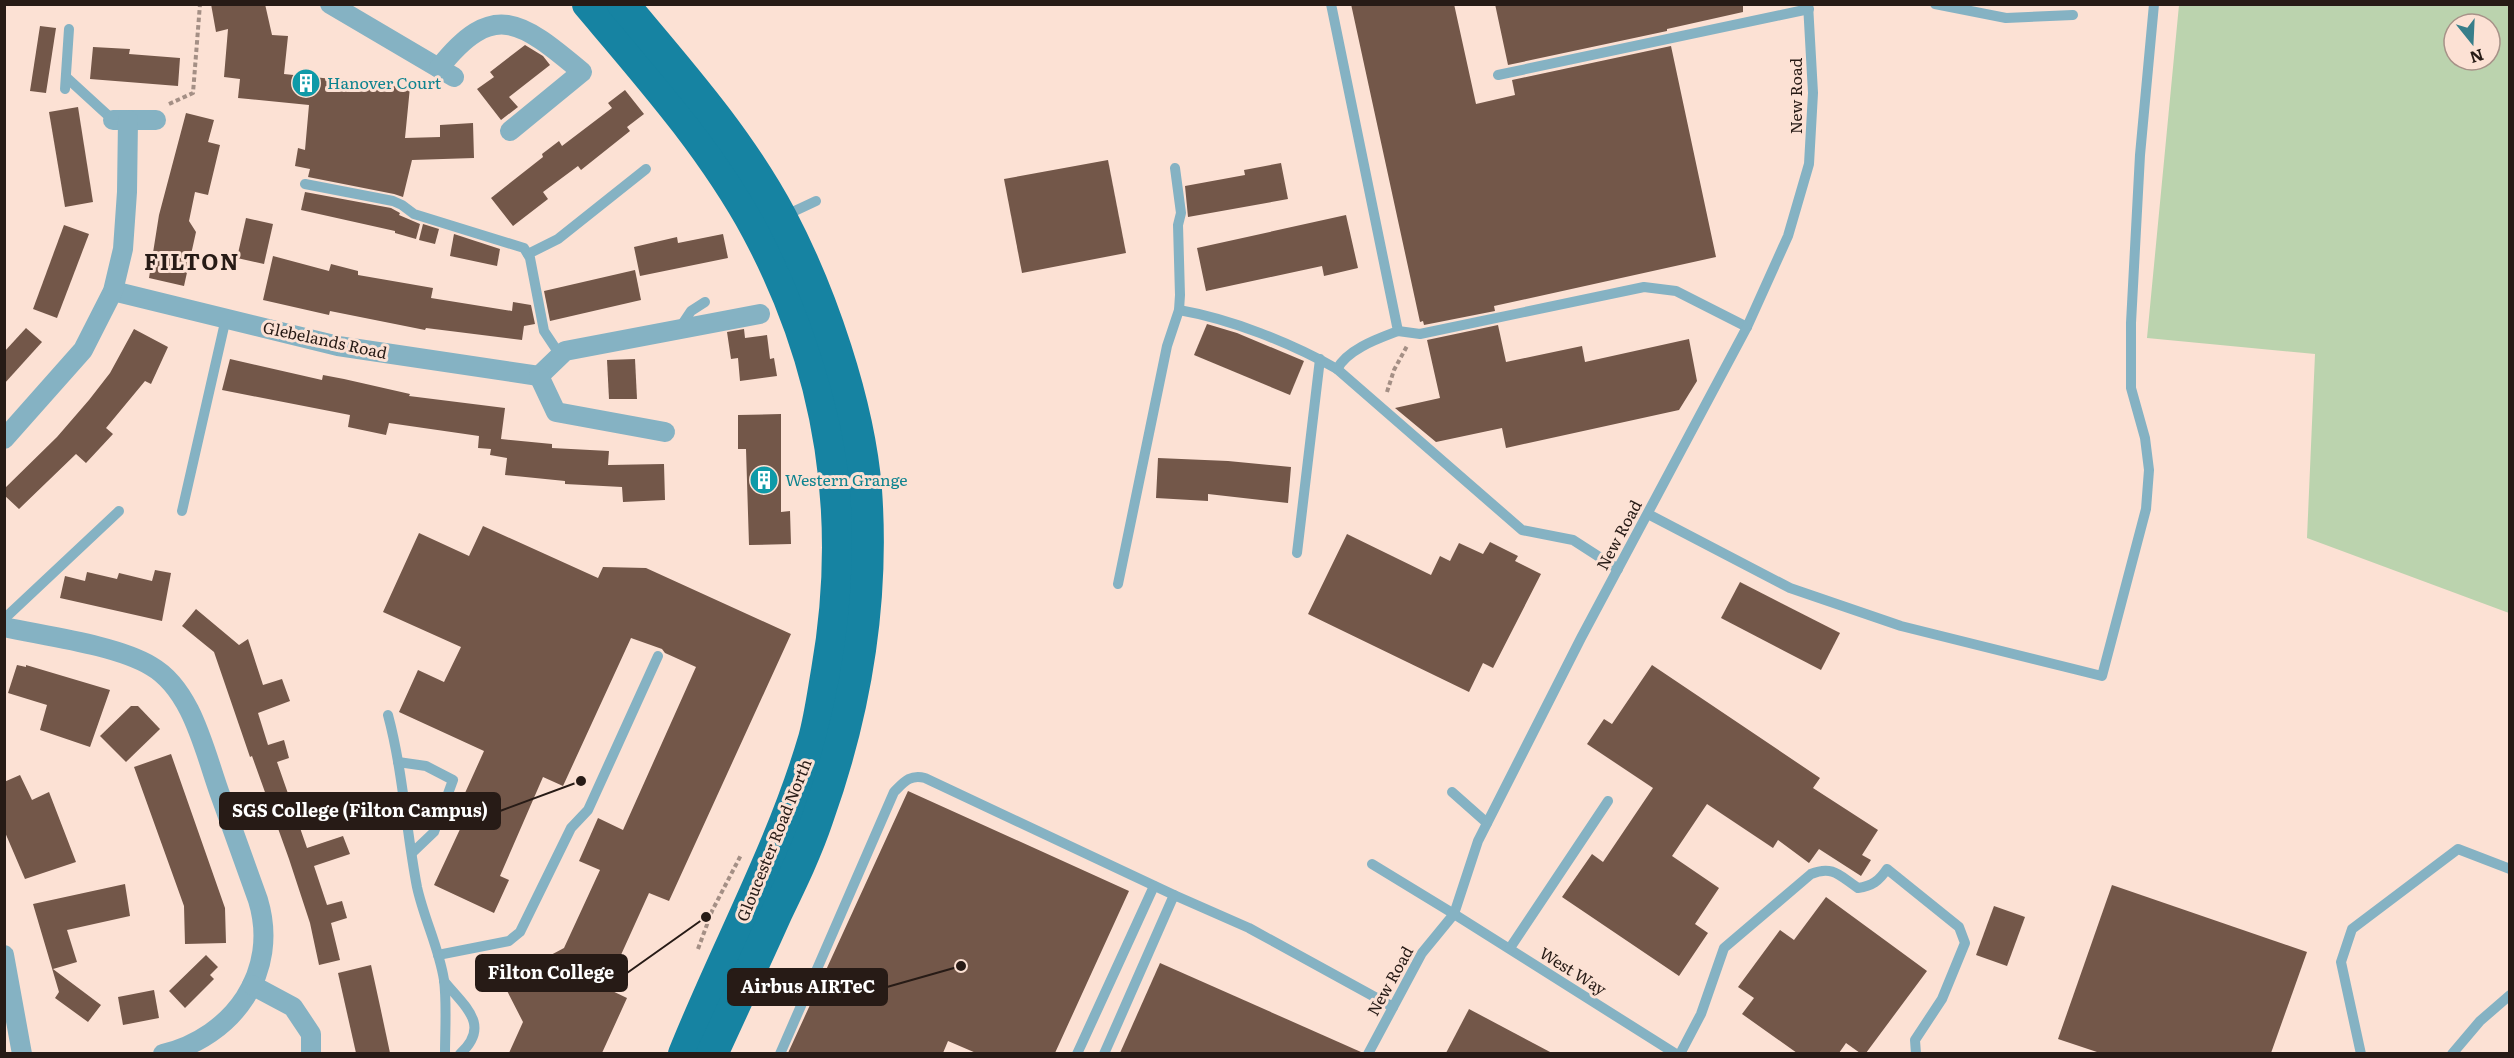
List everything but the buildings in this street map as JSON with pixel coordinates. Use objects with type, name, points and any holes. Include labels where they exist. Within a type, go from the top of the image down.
[{"type":"main road","name":"Gloucester Road North","points":[[588,4],[680,114],[713,159],[757,230],[791,305],[812,362],[828,428],[837,497],[838,556],[834,616],[814,737],[783,827],[684,1053]]},
{"type":"main road","name":"Gloucester Road North","points":[[623,4],[712,112],[752,169],[781,217],[821,311],[850,402],[866,487],[865,603],[853,692],[839,751],[818,820],[712,1053]]},
{"type":"street","points":[[330,4],[447,72],[450,49],[470,24],[483,16],[497,12],[513,16],[525,23],[582,72],[510,131]]},
{"type":"street","points":[[4,439],[83,350],[113,291],[123,249],[127,192],[121,120],[156,120]]},
{"type":"street","name":"Glebelands Road","points":[[113,291],[338,345],[539,376]]},
{"type":"street","points":[[665,432],[556,412],[539,376],[565,351],[760,314]]},
{"type":"street","points":[[4,627],[129,656],[157,670],[173,686],[185,704],[198,733],[261,911],[263,946],[258,971],[241,1005],[221,1025],[191,1045],[163,1053]]},
{"type":"street","points":[[4,955],[22,1053]]},
{"type":"street","points":[[252,985],[293,1007],[311,1034],[311,1053]]},
{"type":"lane","points":[[1331,4],[1398,331]]},
{"type":"lane","points":[[1935,4],[2006,18],[2073,15]]},
{"type":"lane","points":[[1648,514],[1790,588],[1901,626],[2102,676],[2147,499],[2149,470],[2145,438],[2131,388],[2131,323],[2140,155],[2154,4]]},
{"type":"lane","points":[[1498,75],[1808,7]]},
{"type":"lane","name":"New Road","points":[[1368,1053],[1422,952],[1454,914],[1478,841],[1618,569],[1747,327],[1788,236],[1809,164],[1813,93],[1808,7]]},
{"type":"lane","points":[[65,89],[69,29]]},
{"type":"lane","points":[[66,77],[121,120]]},
{"type":"lane","points":[[1118,584],[1167,346],[1179,310],[1178,225],[1181,213],[1175,168]]},
{"type":"lane","points":[[528,254],[558,239],[646,169]]},
{"type":"lane","points":[[305,184],[398,202],[414,214],[520,246],[528,254],[546,337],[560,355]]},
{"type":"lane","points":[[781,217],[816,201]]},
{"type":"lane","points":[[1337,369],[1359,349],[1398,331],[1420,334],[1644,287],[1676,291],[1747,327]]},
{"type":"lane","points":[[679,330],[691,311],[705,302]]},
{"type":"lane","points":[[1179,310],[1211,316],[1320,359],[1337,369],[1522,530],[1573,540],[1618,569]]},
{"type":"lane","points":[[182,511],[226,318]]},
{"type":"lane","points":[[1297,553],[1320,359]]},
{"type":"lane","points":[[4,619],[119,511]]},
{"type":"lane","points":[[438,955],[509,941],[520,932],[571,828],[588,810],[658,656]]},
{"type":"lane","points":[[388,715],[424,915],[444,981],[445,1053]]},
{"type":"lane","points":[[398,762],[426,766],[453,780],[434,832],[412,853]]},
{"type":"lane","points":[[780,1053],[894,792],[907,779],[916,776],[925,778],[1249,928],[1393,1007]]},
{"type":"lane","points":[[1452,792],[1487,823]]},
{"type":"lane","points":[[1510,948],[1608,801]]},
{"type":"lane","points":[[2361,1053],[2341,962],[2352,929],[2458,849],[2510,869]]},
{"type":"lane","name":"West Way","points":[[1372,864],[1678,1053]]},
{"type":"lane","points":[[1678,1053],[1701,1014],[1724,948],[1803,880],[1823,869],[1831,870],[1858,888],[1869,887],[1881,878],[1887,869],[1959,927],[1965,943],[1941,999],[1915,1040],[1916,1053]]},
{"type":"lane","points":[[1077,1053],[1154,886]]},
{"type":"lane","points":[[1104,1053],[1174,895]]},
{"type":"lane","points":[[444,981],[470,1013],[474,1023],[475,1035],[470,1045],[460,1053]]},
{"type":"lane","points":[[2452,1053],[2480,1021],[2510,995]]},
{"type":"path","points":[[156,120],[158,108],[189,97],[193,93],[200,4]]},
{"type":"path","points":[[1383,407],[1394,370],[1414,332]]},
{"type":"path","points":[[696,956],[712,911],[741,854]]},
{"type":"green space","points":[[2179,5],[2509,5],[2509,613],[2307,538],[2315,354],[2147,338]]},
{"type":"place","name":"Hanover Court","points":[[306,83]]},
{"type":"place","name":"Western Grange","points":[[764,480]]},
{"type":"place","name":"SGS College (Filton Campus)","points":[[581,781]]},
{"type":"place","name":"Filton College","points":[[706,917]]},
{"type":"place","name":"Airbus AIRTeC","points":[[961,966]]},
{"type":"district","name":"FILTON","points":[[192,262]]}]
